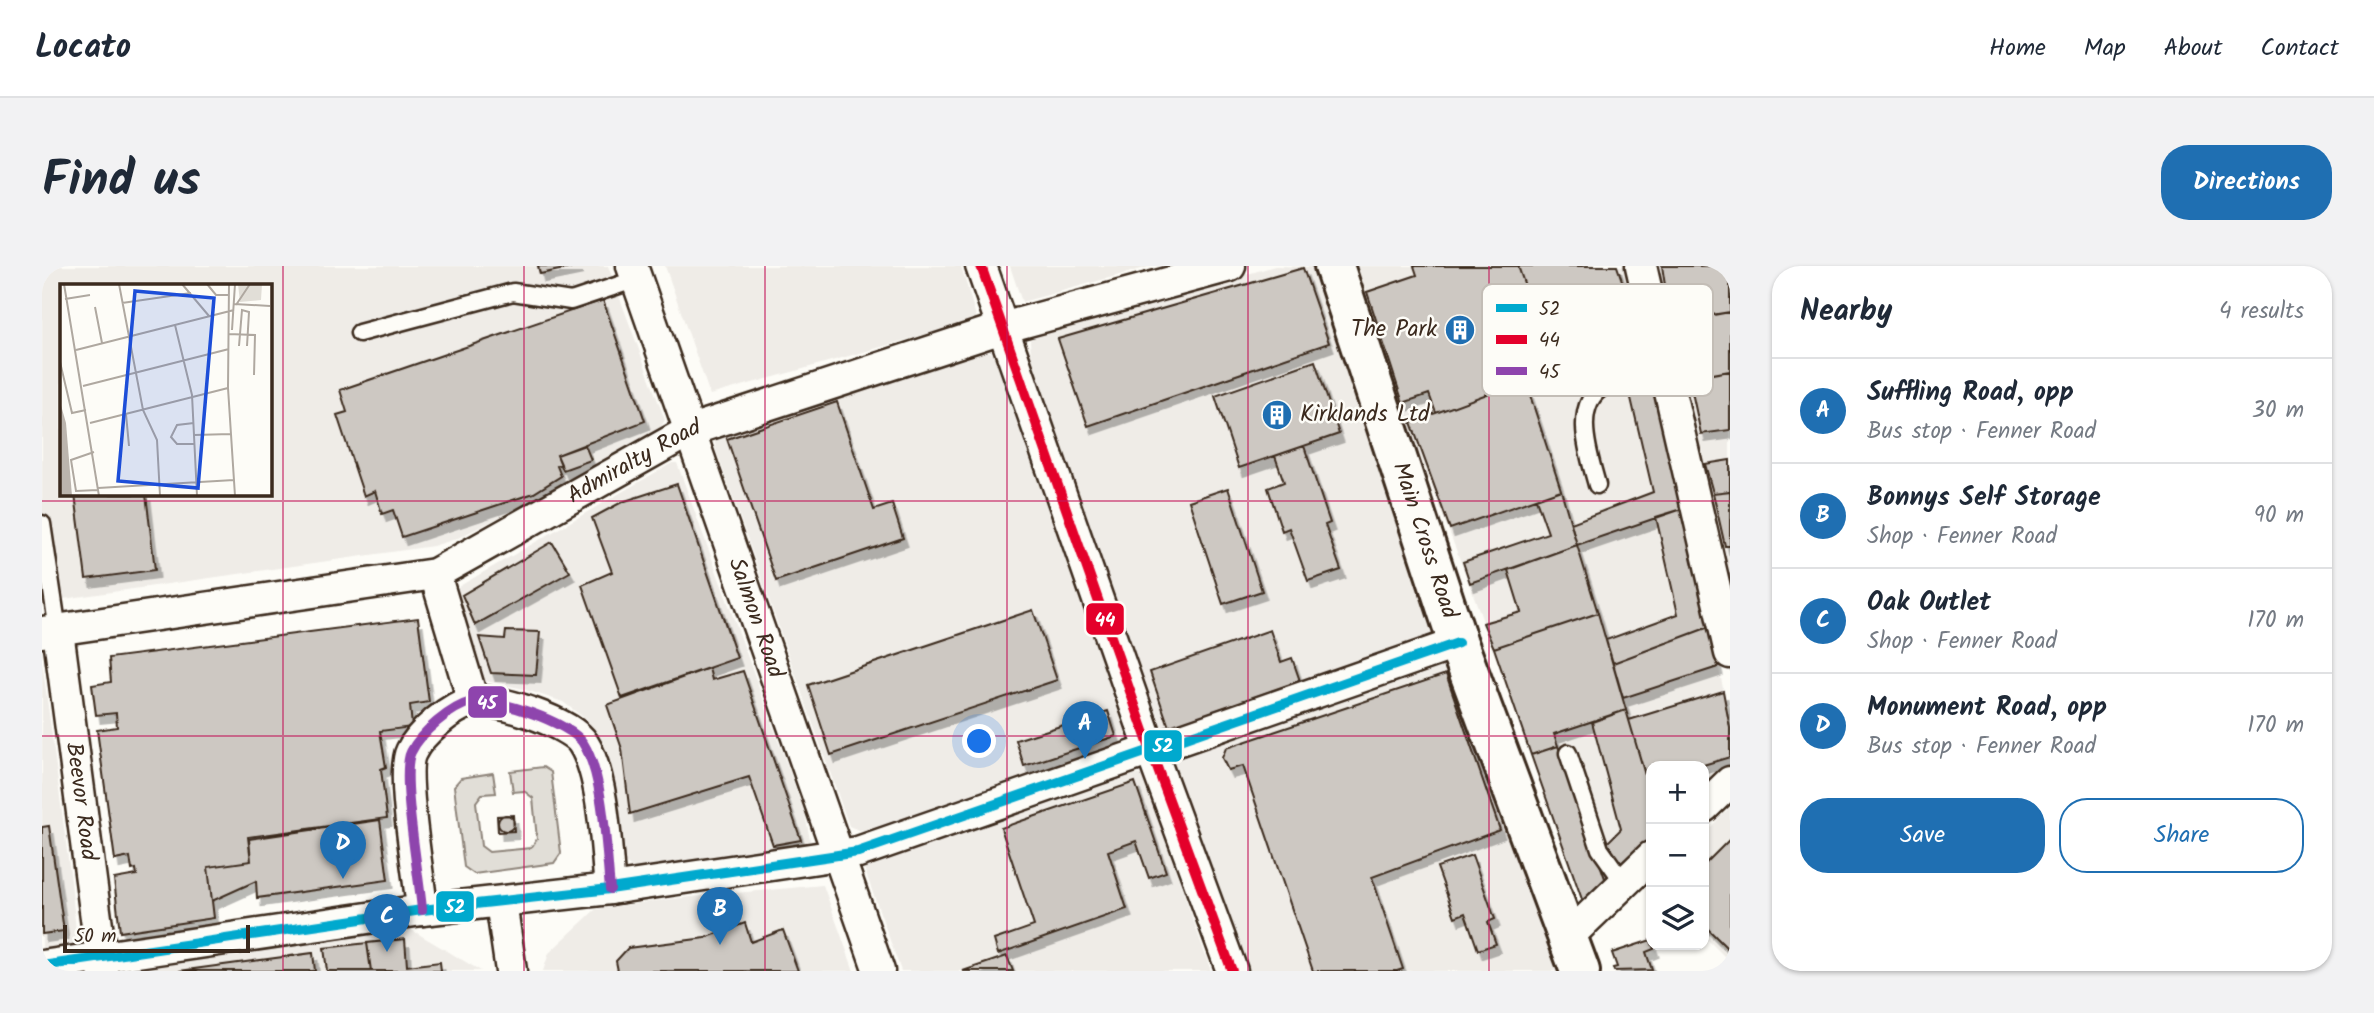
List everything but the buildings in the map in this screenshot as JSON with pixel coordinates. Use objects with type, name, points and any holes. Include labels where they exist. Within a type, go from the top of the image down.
[{"type":"street","points":[[981,266],[1151,751],[1232,971]]},
{"type":"street","name":"Admiralty Road","points":[[50,631],[435,574],[691,430],[1002,328],[1230,266]]},
{"type":"street","name":"Main Cross Road","points":[[1334,266],[1458,643],[1574,954]]},
{"type":"street","points":[[1641,266],[1644,284]]},
{"type":"street","name":"Salmon Road","points":[[635,273],[879,971]]},
{"type":"street","points":[[1664,396],[1730,653]]},
{"type":"street","points":[[435,574],[473,701]]},
{"type":"street","name":"Beevor Road","points":[[50,631],[103,965]]},
{"type":"street","points":[[42,966],[103,965],[422,910],[610,889],[858,852],[1458,643]]},
{"type":"street","points":[[422,910],[407,778],[410,753],[424,734],[445,715],[473,701],[510,707],[548,719],[570,730],[583,741],[592,762],[600,801],[610,889]]},
{"type":"street","points":[[1709,802],[1730,782]]},
{"type":"street","points":[[1574,954],[1624,883],[1646,862]]},
{"type":"street","points":[[501,902],[511,971]]},
{"type":"lane","points":[[359,333],[513,292],[571,301],[635,273]]},
{"type":"lane","points":[[1595,396],[1588,407],[1583,433],[1597,485]]},
{"type":"lane","points":[[42,524],[50,631]]},
{"type":"lane","points":[[1568,753],[1600,849],[1624,883]]},
{"type":"shaded area","points":[[42,266],[608,266],[665,420],[660,428],[549,492],[456,539],[433,546],[42,602]]},
{"type":"shaded area","points":[[665,266],[961,266],[977,320],[710,395]]},
{"type":"shaded area","points":[[1010,266],[1152,266],[1022,302]]},
{"type":"shaded area","points":[[1275,266],[1312,267],[1437,624],[1437,634],[1428,640],[1165,732],[1159,728],[1031,357],[1030,340]]},
{"type":"shaded area","points":[[1347,266],[1634,266],[1638,284],[1482,284],[1482,396],[1661,396],[1730,721],[1730,763],[1709,784],[1709,761],[1646,761],[1646,845],[1584,905],[1475,599]]},
{"type":"shaded area","points":[[1654,266],[1730,266],[1730,585],[1685,396],[1713,396],[1713,284],[1658,284]]},
{"type":"shaded area","points":[[981,351],[991,352],[996,358],[1130,733],[1122,748],[866,833],[849,826],[714,438],[717,433]]},
{"type":"shaded area","points":[[672,463],[677,463],[805,814],[810,840],[804,847],[645,871],[632,869],[619,857],[607,763],[602,744],[587,720],[563,702],[520,688],[485,681],[453,594],[458,587]]},
{"type":"shaded area","points":[[42,661],[71,881],[80,971],[42,971]]},
{"type":"shaded area","points":[[1440,667],[1450,667],[1560,971],[1246,971],[1174,771],[1174,761],[1179,754]]},
{"type":"shaded area","points":[[543,767],[551,772],[561,853],[554,863],[474,874],[464,867],[454,786],[461,778],[493,773],[496,793],[482,794],[476,802],[481,846],[489,852],[531,848],[537,839],[533,798],[524,791],[513,792],[510,771]]},
{"type":"shaded area","points":[[1134,774],[1141,775],[1145,782],[1211,971],[901,971],[864,868],[873,861]]},
{"type":"shaded area","points":[[1730,807],[1730,962],[1709,941],[1709,829]]},
{"type":"shaded area","points":[[823,885],[854,971],[543,971],[549,953],[596,909],[670,899]]},
{"type":"shaded area","points":[[410,929],[481,971],[118,971],[121,966],[141,963]]},
{"type":"transit line","name":"44","points":[[981,266],[1151,751],[1232,971]]},
{"type":"transit line","name":"52","points":[[42,966],[422,910],[610,889],[858,852],[1458,643]]},
{"type":"transit line","name":"45","points":[[422,910],[409,803],[408,764],[415,745],[429,729],[454,709],[471,702],[496,703],[531,713],[564,727],[583,743],[596,774],[600,793],[610,889]]},
{"type":"place","name":"The Park","points":[[1460,330]]},
{"type":"place","name":"Kirklands Ltd","points":[[1277,415]]},
{"type":"place","name":"Suffling Road, opp","points":[[1085,759]]},
{"type":"place","name":"Monument Road, opp","points":[[343,879]]},
{"type":"place","name":"Bonnys Self Storage","points":[[720,945]]},
{"type":"place","name":"Oak Outlet","points":[[387,952]]}]
